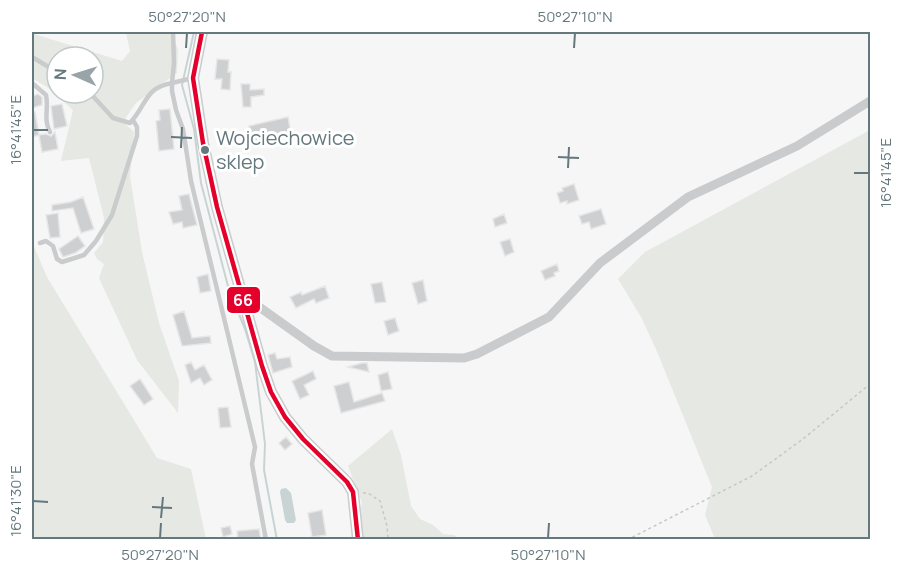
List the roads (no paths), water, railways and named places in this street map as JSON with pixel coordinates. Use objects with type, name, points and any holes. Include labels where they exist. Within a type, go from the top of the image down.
[{"type":"street","points":[[202,32],[193,78],[209,174],[241,294],[271,392],[285,417],[303,439],[347,482],[353,492],[358,540]]},
{"type":"street","points":[[241,294],[314,346],[332,356],[464,357],[477,354],[549,317],[600,263],[688,197],[798,146],[870,101]]},
{"type":"lane","points":[[173,32],[172,91],[183,129],[191,181],[255,447],[252,464],[266,540]]},
{"type":"lane","points":[[32,57],[45,65]]},
{"type":"lane","points":[[102,105],[114,118],[127,123],[133,120],[148,95],[159,86],[193,78]]},
{"type":"lane","points":[[32,83],[46,95],[45,118],[50,132]]},
{"type":"lane","points":[[40,243],[46,241],[53,246],[57,259],[62,262],[84,255],[96,241],[112,215],[135,145],[137,128],[133,120]]},
{"type":"waterway","points":[[194,32],[182,85],[194,129],[201,183],[229,290],[245,329],[255,362],[265,444],[264,470],[277,540]]},
{"type":"place","name":"Wojciechowice sklep","points":[[205,150]]}]
